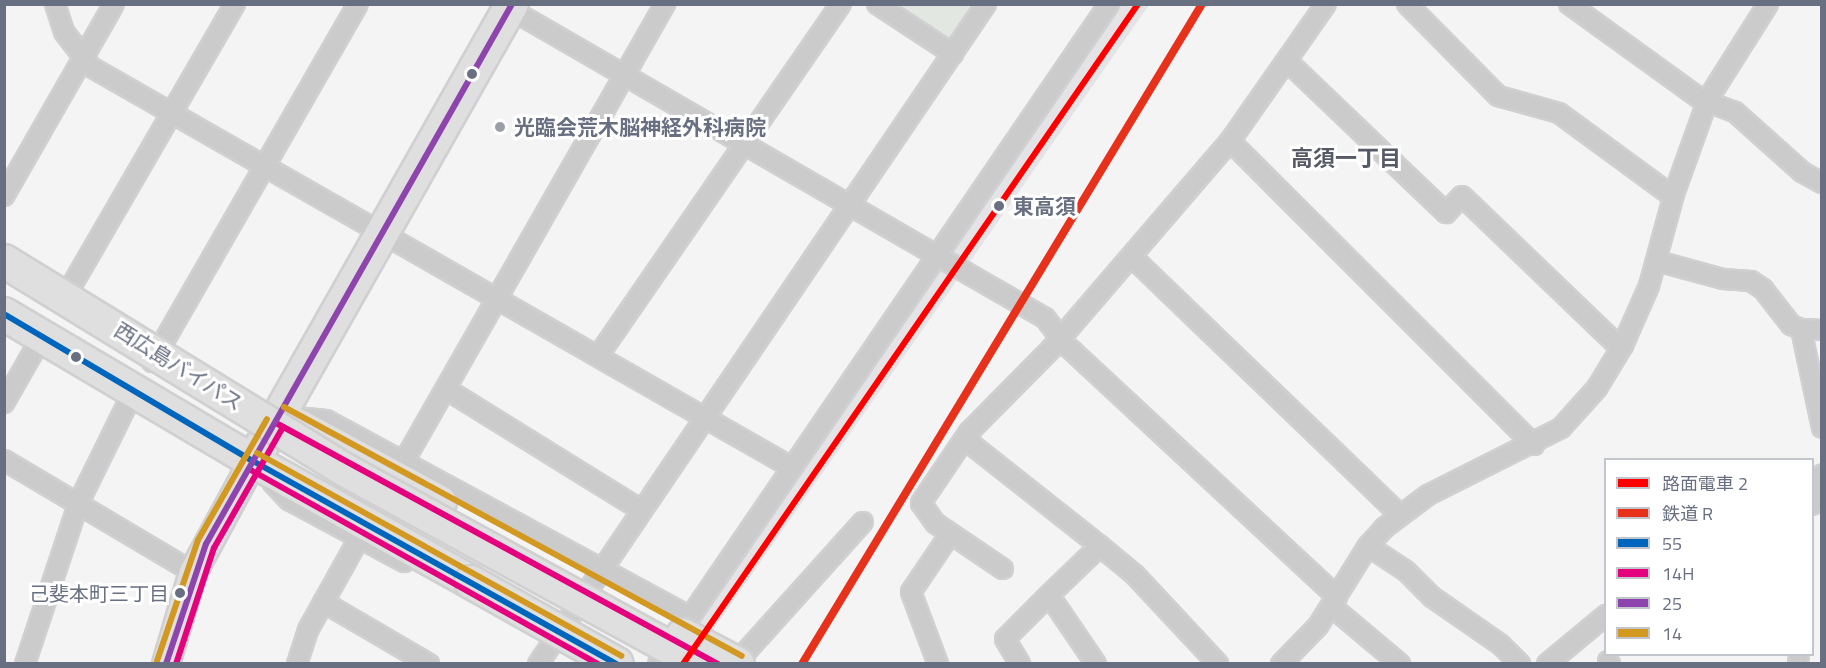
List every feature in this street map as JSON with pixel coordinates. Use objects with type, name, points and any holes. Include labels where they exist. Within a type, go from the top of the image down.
[{"type":"highway","points":[[253,461],[508,6]]},
{"type":"highway","name":"西広島バイパス","points":[[4,261],[345,470],[700,663]]},
{"type":"highway","points":[[4,280],[51,322],[142,377],[253,461],[617,663]]},
{"type":"highway","name":"西広島バイパス","points":[[4,280],[334,485],[658,663]]},
{"type":"highway","points":[[4,314],[51,322]]},
{"type":"highway","points":[[142,377],[280,415],[737,663]]},
{"type":"street","points":[[55,4],[64,32],[83,60],[173,114],[791,467]]},
{"type":"street","points":[[4,196],[114,4]]},
{"type":"street","points":[[4,403],[235,4]]},
{"type":"street","points":[[25,663],[79,502],[142,377],[358,4]]},
{"type":"street","points":[[403,463],[665,4]]},
{"type":"street","points":[[598,356],[841,4]]},
{"type":"street","points":[[877,4],[953,54]]},
{"type":"street","points":[[538,663],[986,4]]},
{"type":"street","points":[[1003,569],[935,523],[921,503],[969,432],[1061,337],[1230,141],[1288,62],[1326,4]]},
{"type":"street","points":[[1407,4],[1498,96],[1559,113],[1667,192],[1674,194]]},
{"type":"street","points":[[1569,4],[1702,100],[1708,99],[1750,123],[1802,172],[1821,183]]},
{"type":"street","points":[[1281,663],[1299,648],[1334,602],[1368,546],[1400,515],[1460,478],[1534,445],[1561,428],[1580,410],[1623,345],[1657,261],[1674,194],[1708,99],[1768,4]]},
{"type":"street","points":[[508,6],[624,76],[1045,318],[1061,337],[1400,663]]},
{"type":"street","points":[[658,663],[1106,6]]},
{"type":"street","points":[[1288,62],[1446,213],[1462,195],[1613,341],[1623,345]]},
{"type":"street","points":[[1230,141],[1534,445]]},
{"type":"street","points":[[1132,257],[1400,515]]},
{"type":"street","points":[[1657,261],[1723,279],[1751,281],[1763,289],[1791,325],[1801,329],[1821,330]]},
{"type":"street","points":[[1801,329],[1821,428]]},
{"type":"street","points":[[446,389],[641,510]]},
{"type":"street","points":[[280,415],[326,420],[600,572],[689,616]]},
{"type":"street","points":[[969,432],[971,444],[1135,575],[1218,663]]},
{"type":"street","points":[[4,459],[194,572]]},
{"type":"street","points":[[166,663],[194,572],[253,461],[289,500],[358,540],[586,663]]},
{"type":"street","points":[[1814,499],[1821,476]]},
{"type":"street","points":[[737,663],[863,522]]},
{"type":"street","points":[[938,663],[911,592],[950,534]]},
{"type":"street","points":[[297,663],[308,630],[358,540]]},
{"type":"street","points":[[1020,663],[1005,639],[1100,546]]},
{"type":"street","points":[[1368,546],[1406,571],[1432,597],[1501,645],[1520,663]]},
{"type":"street","points":[[1049,595],[1096,663]]},
{"type":"street","points":[[323,602],[420,661]]},
{"type":"street","points":[[1547,663],[1604,616]]},
{"type":"shaded area","points":[[892,5],[980,5],[954,42],[947,42]]},
{"type":"shaded area","points":[[1119,5],[1149,5],[690,663],[667,664]]},
{"type":"tram line","name":"2","points":[[683,664],[1138,4]]},
{"type":"rail line","name":"R","points":[[802,664],[1202,4]]},
{"type":"transit line","name":"25","points":[[166,664],[206,544],[512,4]]},
{"type":"transit line","name":"55","points":[[4,314],[253,461],[616,664]]},
{"type":"transit line","name":"14","points":[[284,407],[742,656]]},
{"type":"transit line","name":"14","points":[[157,661],[198,540],[267,419]]},
{"type":"transit line","name":"14H","points":[[276,423],[718,664]]},
{"type":"transit line","name":"14H","points":[[176,664],[214,548],[283,427]]},
{"type":"transit line","name":"14","points":[[257,453],[621,656]]},
{"type":"transit line","name":"14H","points":[[249,469],[598,664]]},
{"type":"place","name":"光臨会荒木脳神経外科病院","points":[[500,127]]},
{"type":"place","name":"東高須","points":[[999,206]]},
{"type":"place","name":"己斐本町三丁目","points":[[180,593]]},
{"type":"district","name":"高須一丁目","points":[[1346,159]]}]
